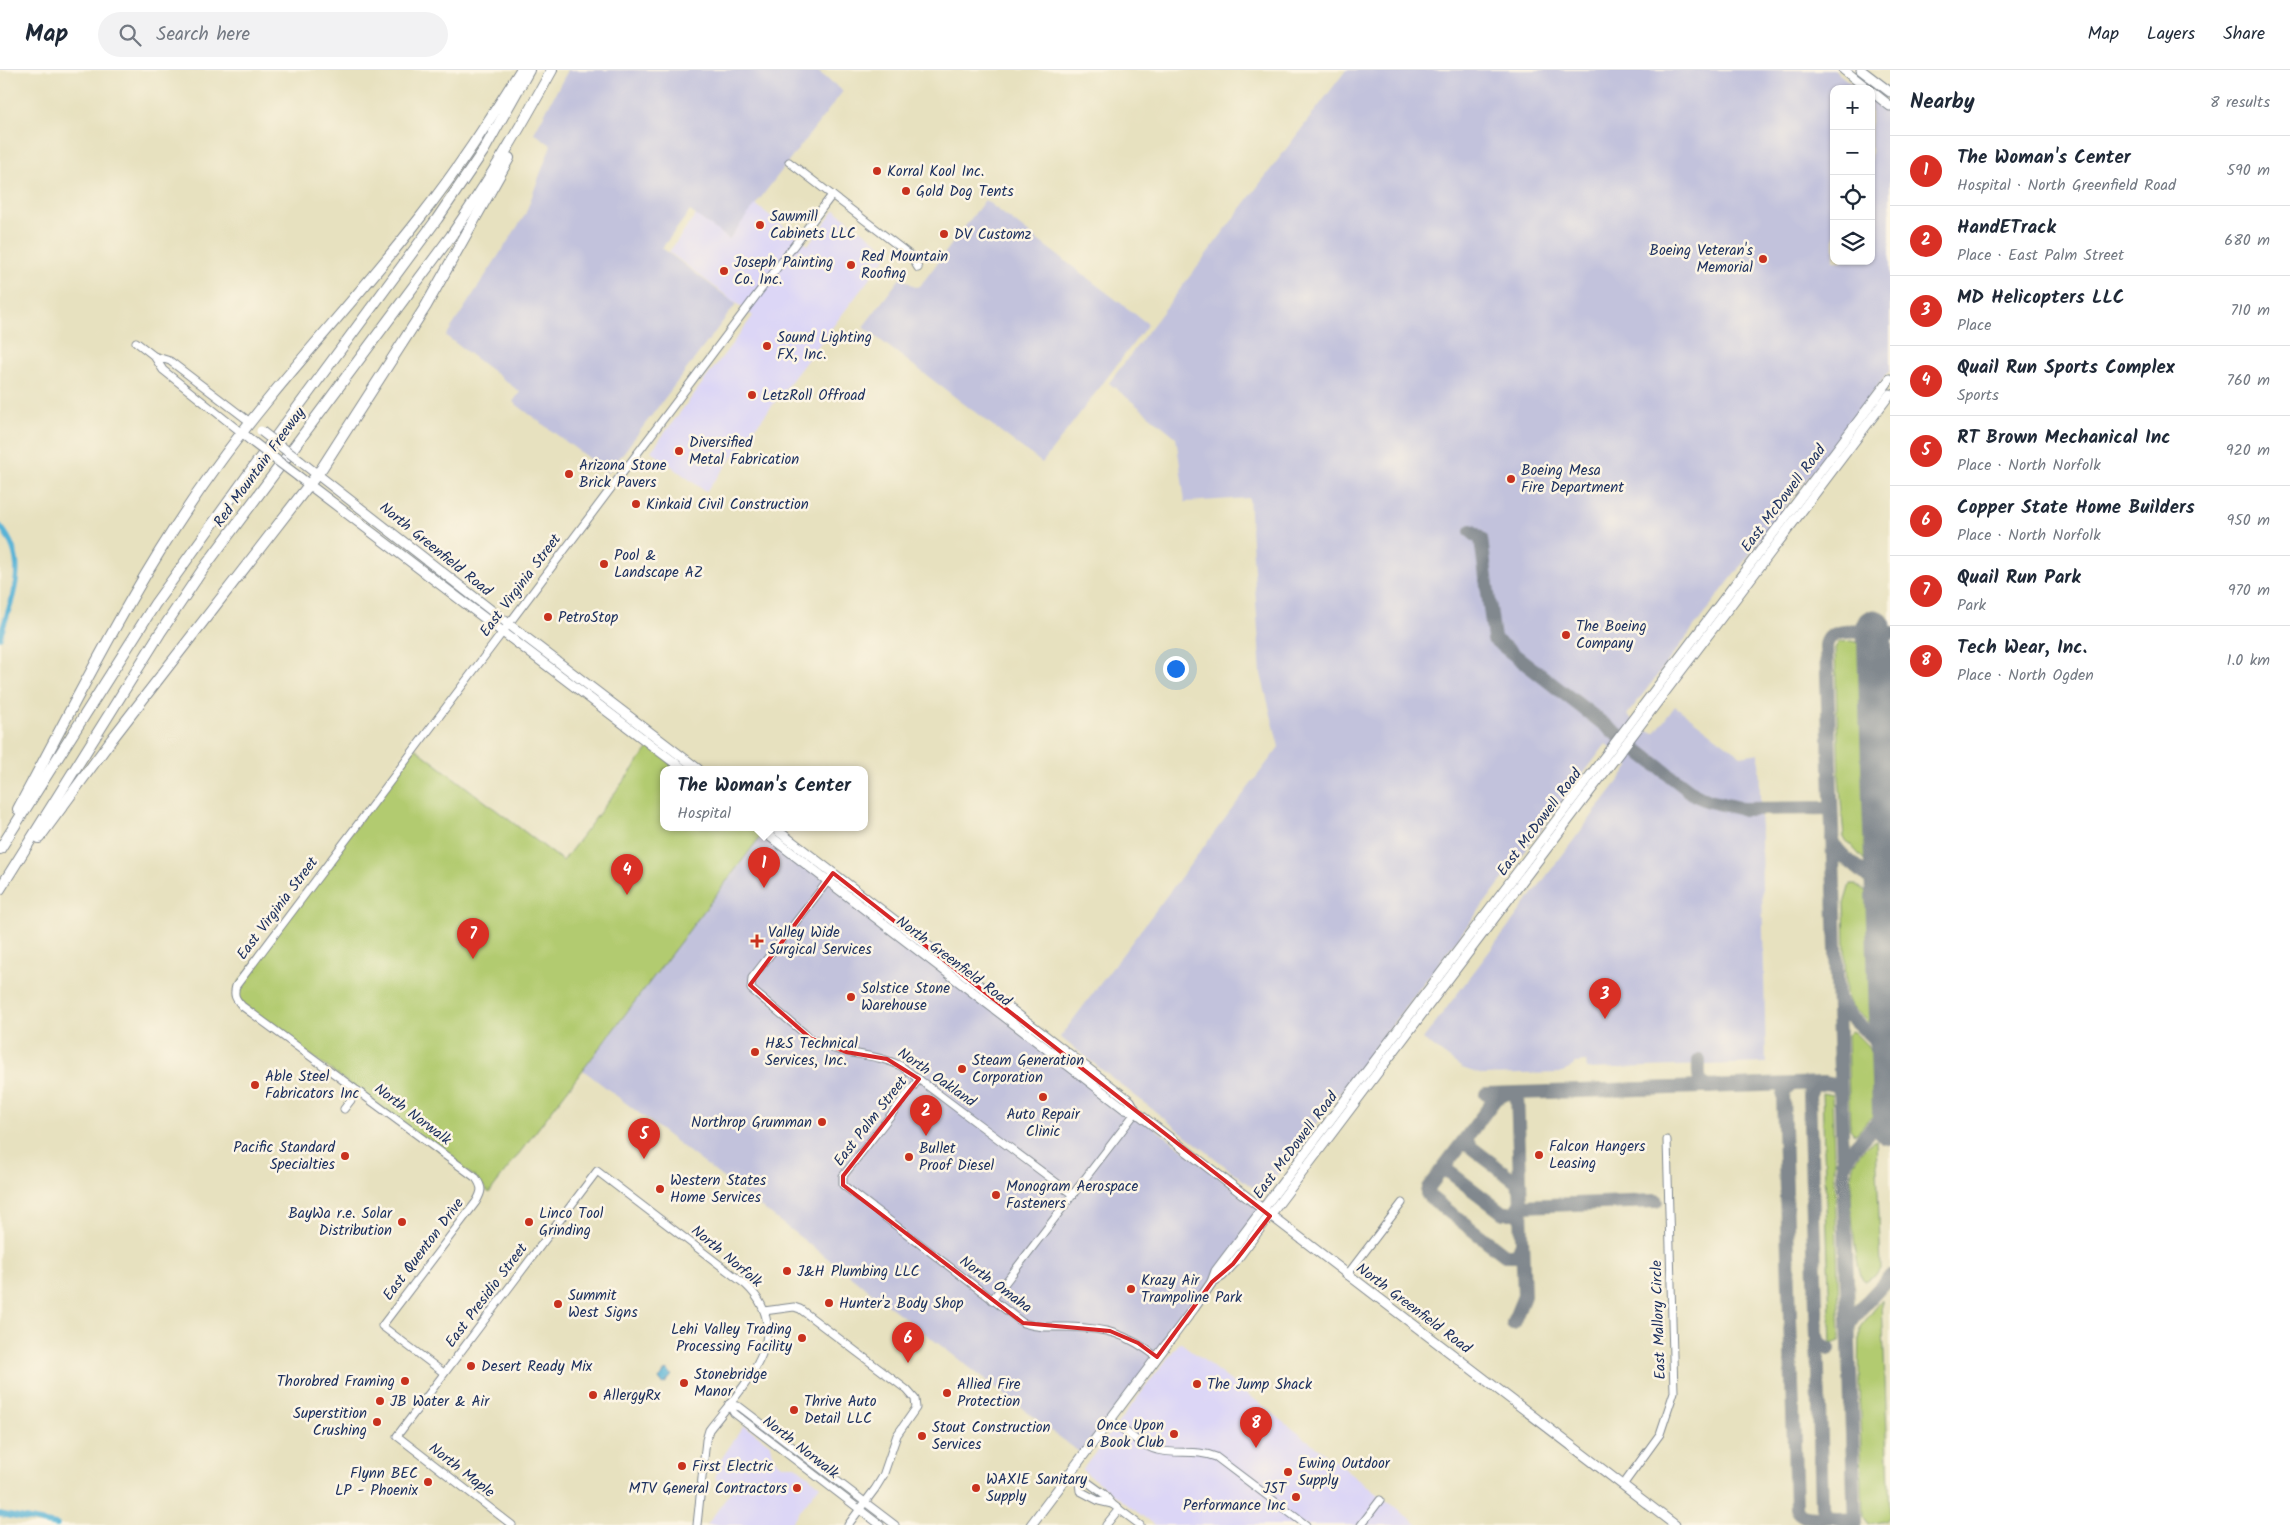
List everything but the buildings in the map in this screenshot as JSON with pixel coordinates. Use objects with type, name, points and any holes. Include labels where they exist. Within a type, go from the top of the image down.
[{"type":"highway","points":[[0,849],[18,809],[148,568],[177,522],[250,422],[440,192],[476,142],[521,70]]},
{"type":"highway","name":"Red Mountain Freeway","points":[[0,849],[155,604],[249,472],[437,219],[484,150],[529,70]]},
{"type":"highway","name":"Red Mountain Freeway","points":[[0,889],[160,633],[201,572],[451,236],[524,122],[552,70]]},
{"type":"highway","points":[[0,897],[81,779],[318,474],[426,306],[517,144],[524,122]]},
{"type":"main road","points":[[1844,70],[1863,85]]},
{"type":"main road","points":[[1861,70],[1890,92]]},
{"type":"main road","points":[[1875,94],[1890,106]]},
{"type":"main road","name":"East McDowell Road","points":[[1411,1021],[1890,379]]},
{"type":"main road","name":"East McDowell Road","points":[[1030,1525],[1158,1357],[1212,1282],[1216,1271],[1266,1213],[1890,394]]},
{"type":"main road","name":"North Greenfield Road","points":[[250,422],[318,474],[505,628],[679,766]]},
{"type":"main road","name":"North Greenfield Road","points":[[242,433],[299,477],[694,766]]},
{"type":"main road","name":"North Greenfield Road","points":[[764,831],[831,877],[989,994],[1130,1101],[1136,1112]]},
{"type":"main road","name":"North Greenfield Road","points":[[778,831],[944,970],[1125,1109],[1136,1112],[1675,1525]]},
{"type":"main road","points":[[944,970],[952,971],[989,994]]},
{"type":"street","points":[[788,162],[910,256],[918,268]]},
{"type":"street","name":"East Virginia Street","points":[[234,992],[236,986],[832,195]]},
{"type":"street","name":"North Greenfield Road","points":[[136,342],[154,356],[170,362],[250,422]]},
{"type":"street","name":"North Greenfield Road","points":[[154,356],[163,370],[242,433]]},
{"type":"street","name":"North Oakland","points":[[831,877],[752,978],[751,988],[810,1038],[846,1052],[887,1059],[919,1079],[1073,1195]]},
{"type":"street","name":"North Norwalk","points":[[234,992],[235,999],[242,1006],[476,1178],[481,1186]]},
{"type":"street","name":"East Palm Street","points":[[842,1180],[892,1111],[919,1079]]},
{"type":"street","points":[[344,1109],[358,1091]]},
{"type":"street","points":[[992,1300],[1136,1112]]},
{"type":"street","name":"East Mallory Circle","points":[[1623,1485],[1660,1434],[1674,1392],[1667,1140]]},
{"type":"street","name":"North Norfolk","points":[[597,1171],[746,1285],[754,1292],[764,1312]]},
{"type":"street","name":"East Presidio Street","points":[[396,1436],[597,1171]]},
{"type":"street","name":"North Omaha","points":[[842,1180],[843,1185],[1016,1318],[1030,1325],[1043,1328],[1089,1328],[1110,1331],[1138,1343],[1158,1357]]},
{"type":"street","name":"East Quenton Drive","points":[[444,1373],[382,1326],[476,1202],[481,1192],[481,1186]]},
{"type":"street","points":[[1347,1275],[1402,1202]]},
{"type":"street","points":[[696,1525],[706,1440],[709,1430],[762,1358],[767,1337],[764,1312],[794,1307],[800,1309],[913,1394],[916,1408],[897,1435],[882,1476],[848,1525]]},
{"type":"street","name":"North Norwalk","points":[[729,1404],[740,1407],[791,1446],[863,1506],[880,1525]]},
{"type":"street","name":"North Norwalk","points":[[729,1404],[734,1413],[786,1453],[863,1506],[895,1525]]},
{"type":"street","points":[[1110,1419],[1146,1446],[1158,1450],[1201,1452],[1216,1457],[1306,1525]]},
{"type":"street","name":"North Maple","points":[[396,1436],[512,1525]]},
{"type":"street","points":[[786,1453],[791,1446]]},
{"type":"street","points":[[1069,1475],[1079,1482],[1086,1481],[1140,1525]]},
{"type":"street","points":[[1079,1482],[1080,1491],[1099,1501],[1112,1504]]},
{"type":"street","points":[[1361,1525],[1380,1500]]},
{"type":"street","points":[[1106,1525],[1119,1509]]},
{"type":"highlighted area","points":[[833,873],[1270,1216],[1233,1264],[1212,1282],[1157,1357],[1138,1343],[1110,1331],[1023,1323],[843,1185],[843,1176],[919,1079],[887,1059],[846,1052],[810,1038],[750,985]]},
{"type":"shaded area","points":[[568,70],[816,70],[843,91],[729,239],[690,211],[662,248],[736,304],[608,473],[513,402],[520,392],[446,336],[525,215],[551,145],[534,133]]},
{"type":"shaded area","name":"The Boeing Company","points":[[1346,70],[1834,70],[1853,85],[1830,85],[1830,265],[1875,265],[1875,101],[1890,113],[1890,370],[1627,715],[1646,731],[1655,733],[1675,706],[1741,756],[1759,753],[1766,1063],[1587,1069],[1586,1062],[1575,1063],[1563,1073],[1483,1075],[1462,1068],[1423,1039],[1629,767],[1625,759],[1606,744],[1262,1195],[1060,1037],[1279,747],[1261,674],[1249,498],[1185,502],[1176,437],[1109,383]]},
{"type":"shaded area","points":[[985,200],[1148,324],[1042,463],[863,327],[901,277],[915,287],[920,286]]},
{"type":"shaded area","points":[[755,204],[808,245],[835,210],[890,252],[706,492],[651,451],[753,316],[669,252],[696,215],[729,239]]},
{"type":"shaded area","points":[[764,832],[1263,1210],[1083,1455],[583,1070]]},
{"type":"shaded area","points":[[1180,1342],[1418,1525],[1154,1525],[1082,1470]]},
{"type":"shaded area","points":[[744,1425],[771,1445],[774,1458],[782,1465],[795,1465],[820,1485],[789,1525],[707,1525],[731,1491],[715,1478],[722,1458]]},
{"type":"green space","points":[[1852,641],[1858,643],[1862,648],[1868,864],[1844,838],[1839,776],[1835,648],[1839,642]]},
{"type":"green space","points":[[1890,654],[1890,749],[1887,666]]},
{"type":"green space","points":[[651,745],[679,766],[660,766],[660,831],[764,832],[489,1193],[476,1178],[235,999],[236,986],[415,748],[563,861]]},
{"type":"green space","points":[[1850,884],[1855,884],[1870,894],[1873,1020],[1871,1024],[1851,1006],[1846,994],[1844,904]]},
{"type":"green space","points":[[1851,1031],[1875,1053],[1876,1112],[1854,1134],[1850,1129],[1847,1035]]},
{"type":"green space","points":[[1822,1093],[1832,1095],[1840,1341],[1831,1344]]},
{"type":"green space","points":[[1876,1140],[1881,1267],[1877,1274],[1864,1281],[1860,1274],[1855,1244],[1851,1189],[1852,1175],[1854,1162],[1869,1144]]},
{"type":"green space","points":[[1882,1300],[1890,1516],[1886,1521],[1869,1524],[1863,1516],[1859,1382],[1860,1327]]},
{"type":"water","points":[[666,1370],[672,1375],[665,1384],[659,1379]]},
{"type":"waterway","points":[[0,526],[15,553],[17,567],[13,594],[0,637]]},
{"type":"waterway","points":[[0,1514],[57,1525]]},
{"type":"taxiway","points":[[1471,531],[1481,539],[1494,639],[1695,795],[1709,801],[1743,809],[1831,808]]},
{"type":"taxiway","points":[[1855,1525],[1826,646],[1828,640],[1838,633],[1853,631],[1874,632]]},
{"type":"taxiway","points":[[1874,633],[1890,633]]},
{"type":"taxiway","points":[[1832,839],[1836,848],[1873,882],[1882,900]]},
{"type":"taxiway","points":[[1839,1000],[1850,1016],[1888,1052]]},
{"type":"taxiway","points":[[1699,1060],[1700,1080],[1710,1087]]},
{"type":"taxiway","points":[[1888,1064],[1890,1071]]},
{"type":"taxiway","points":[[1823,1083],[1813,1086],[1809,1095],[1817,1338],[1821,1346],[1829,1349]]},
{"type":"taxiway","points":[[1486,1094],[1825,1083],[1835,1085],[1840,1091]]},
{"type":"taxiway","points":[[1792,1084],[1786,1089],[1783,1096],[1796,1508],[1799,1513],[1805,1516],[1837,1518],[1853,1525]]},
{"type":"taxiway","points":[[1513,1323],[1524,1296],[1517,1093]]},
{"type":"taxiway","points":[[1505,1094],[1496,1098],[1428,1188],[1427,1193],[1505,1255],[1515,1255],[1522,1245]]},
{"type":"taxiway","points":[[1844,1167],[1852,1151],[1878,1122],[1889,1106]]},
{"type":"taxiway","points":[[1467,1137],[1468,1145],[1515,1181],[1520,1188]]},
{"type":"taxiway","points":[[1440,1172],[1448,1171],[1503,1213],[1514,1213],[1521,1203]]},
{"type":"taxiway","points":[[1521,1206],[1656,1201]]},
{"type":"taxiway","points":[[1848,1327],[1853,1317],[1890,1277]]},
{"type":"taxiway","points":[[1817,1338],[1822,1506],[1826,1515],[1834,1518]]},
{"type":"runway","points":[[1874,627],[1890,1128]]},
{"type":"place","name":"Korral Kool Inc.","points":[[877,171]]},
{"type":"place","name":"Gold Dog Tents","points":[[906,191]]},
{"type":"place","name":"Sawmill Cabinets LLC","points":[[760,225]]},
{"type":"place","name":"DV Customz","points":[[944,234]]},
{"type":"place","name":"Boeing Veteran's Memorial","points":[[1763,259]]},
{"type":"place","name":"Red Mountain Roofing","points":[[851,265]]},
{"type":"place","name":"Joseph Painting Co. Inc.","points":[[724,271]]},
{"type":"place","name":"Sound Lighting FX, Inc.","points":[[767,346]]},
{"type":"place","name":"LetzRoll Offroad","points":[[752,395]]},
{"type":"place","name":"Diversified Metal Fabrication","points":[[679,451]]},
{"type":"place","name":"Arizona Stone Brick Pavers","points":[[569,474]]},
{"type":"place","name":"Boeing Mesa Fire Department","points":[[1511,479]]},
{"type":"place","name":"Kinkaid Civil Construction","points":[[636,504]]},
{"type":"place","name":"Pool & Landscape AZ","points":[[604,564]]},
{"type":"place","name":"PetroStop","points":[[548,617]]},
{"type":"place","name":"The Boeing Company","points":[[1566,635]]},
{"type":"place","name":"The Woman's Center","points":[[764,888]]},
{"type":"place","name":"Quail Run Sports Complex","points":[[627,895]]},
{"type":"place","name":"Valley Wide Surgical Services","points":[[757,941]]},
{"type":"place","name":"Quail Run Park","points":[[473,959]]},
{"type":"place","name":"Solstice Stone Warehouse","points":[[851,997]]},
{"type":"place","name":"MD Helicopters LLC","points":[[1605,1019]]},
{"type":"place","name":"H&S Technical Services, Inc.","points":[[755,1052]]},
{"type":"place","name":"Steam Generation Corporation","points":[[962,1069]]},
{"type":"place","name":"Able Steel Fabricators Inc","points":[[255,1085]]},
{"type":"place","name":"Auto Repair Clinic","points":[[1043,1097]]},
{"type":"place","name":"Northrop Grumman","points":[[822,1122]]},
{"type":"place","name":"HandETrack","points":[[926,1136]]},
{"type":"place","name":"Falcon Hangers Leasing","points":[[1539,1155]]},
{"type":"place","name":"Pacific Standard Specialties","points":[[345,1156]]},
{"type":"place","name":"Bullet Proof Diesel","points":[[909,1157]]},
{"type":"place","name":"RT Brown Mechanical Inc","points":[[644,1159]]},
{"type":"place","name":"Western States Home Services","points":[[660,1189]]},
{"type":"place","name":"Monogram Aerospace Fasteners","points":[[996,1195]]},
{"type":"place","name":"BayWa r.e. Solar Distribution","points":[[402,1222]]},
{"type":"place","name":"Linco Tool Grinding","points":[[529,1222]]},
{"type":"place","name":"J&H Plumbing LLC","points":[[787,1271]]},
{"type":"place","name":"Krazy Air Trampoline Park","points":[[1131,1289]]},
{"type":"place","name":"Hunter'z Body Shop","points":[[829,1303]]},
{"type":"place","name":"Summit West Signs","points":[[558,1304]]},
{"type":"place","name":"Lehi Valley Trading Processing Facility","points":[[802,1338]]},
{"type":"place","name":"Copper State Home Builders","points":[[908,1363]]},
{"type":"place","name":"Desert Ready Mix","points":[[471,1366]]},
{"type":"place","name":"Thorobred Framing","points":[[405,1381]]},
{"type":"place","name":"Stonebridge Manor","points":[[684,1383]]},
{"type":"place","name":"The Jump Shack","points":[[1197,1384]]},
{"type":"place","name":"Allied Fire Protection","points":[[947,1393]]},
{"type":"place","name":"AllergyRx","points":[[593,1395]]},
{"type":"place","name":"JB Water & Air","points":[[380,1401]]},
{"type":"place","name":"Thrive Auto Detail LLC","points":[[794,1410]]},
{"type":"place","name":"Superstition Crushing","points":[[377,1422]]},
{"type":"place","name":"Once Upon a Book Club","points":[[1174,1434]]},
{"type":"place","name":"Stout Construction Services","points":[[922,1436]]},
{"type":"place","name":"Tech Wear, Inc.","points":[[1256,1448]]},
{"type":"place","name":"First Electric","points":[[682,1466]]},
{"type":"place","name":"Ewing Outdoor Supply","points":[[1288,1472]]},
{"type":"place","name":"Flynn BEC LP - Phoenix","points":[[428,1482]]},
{"type":"place","name":"MTV General Contractors","points":[[797,1488]]},
{"type":"place","name":"WAXIE Sanitary Supply","points":[[976,1488]]},
{"type":"place","name":"JST Performance Inc","points":[[1296,1497]]}]
